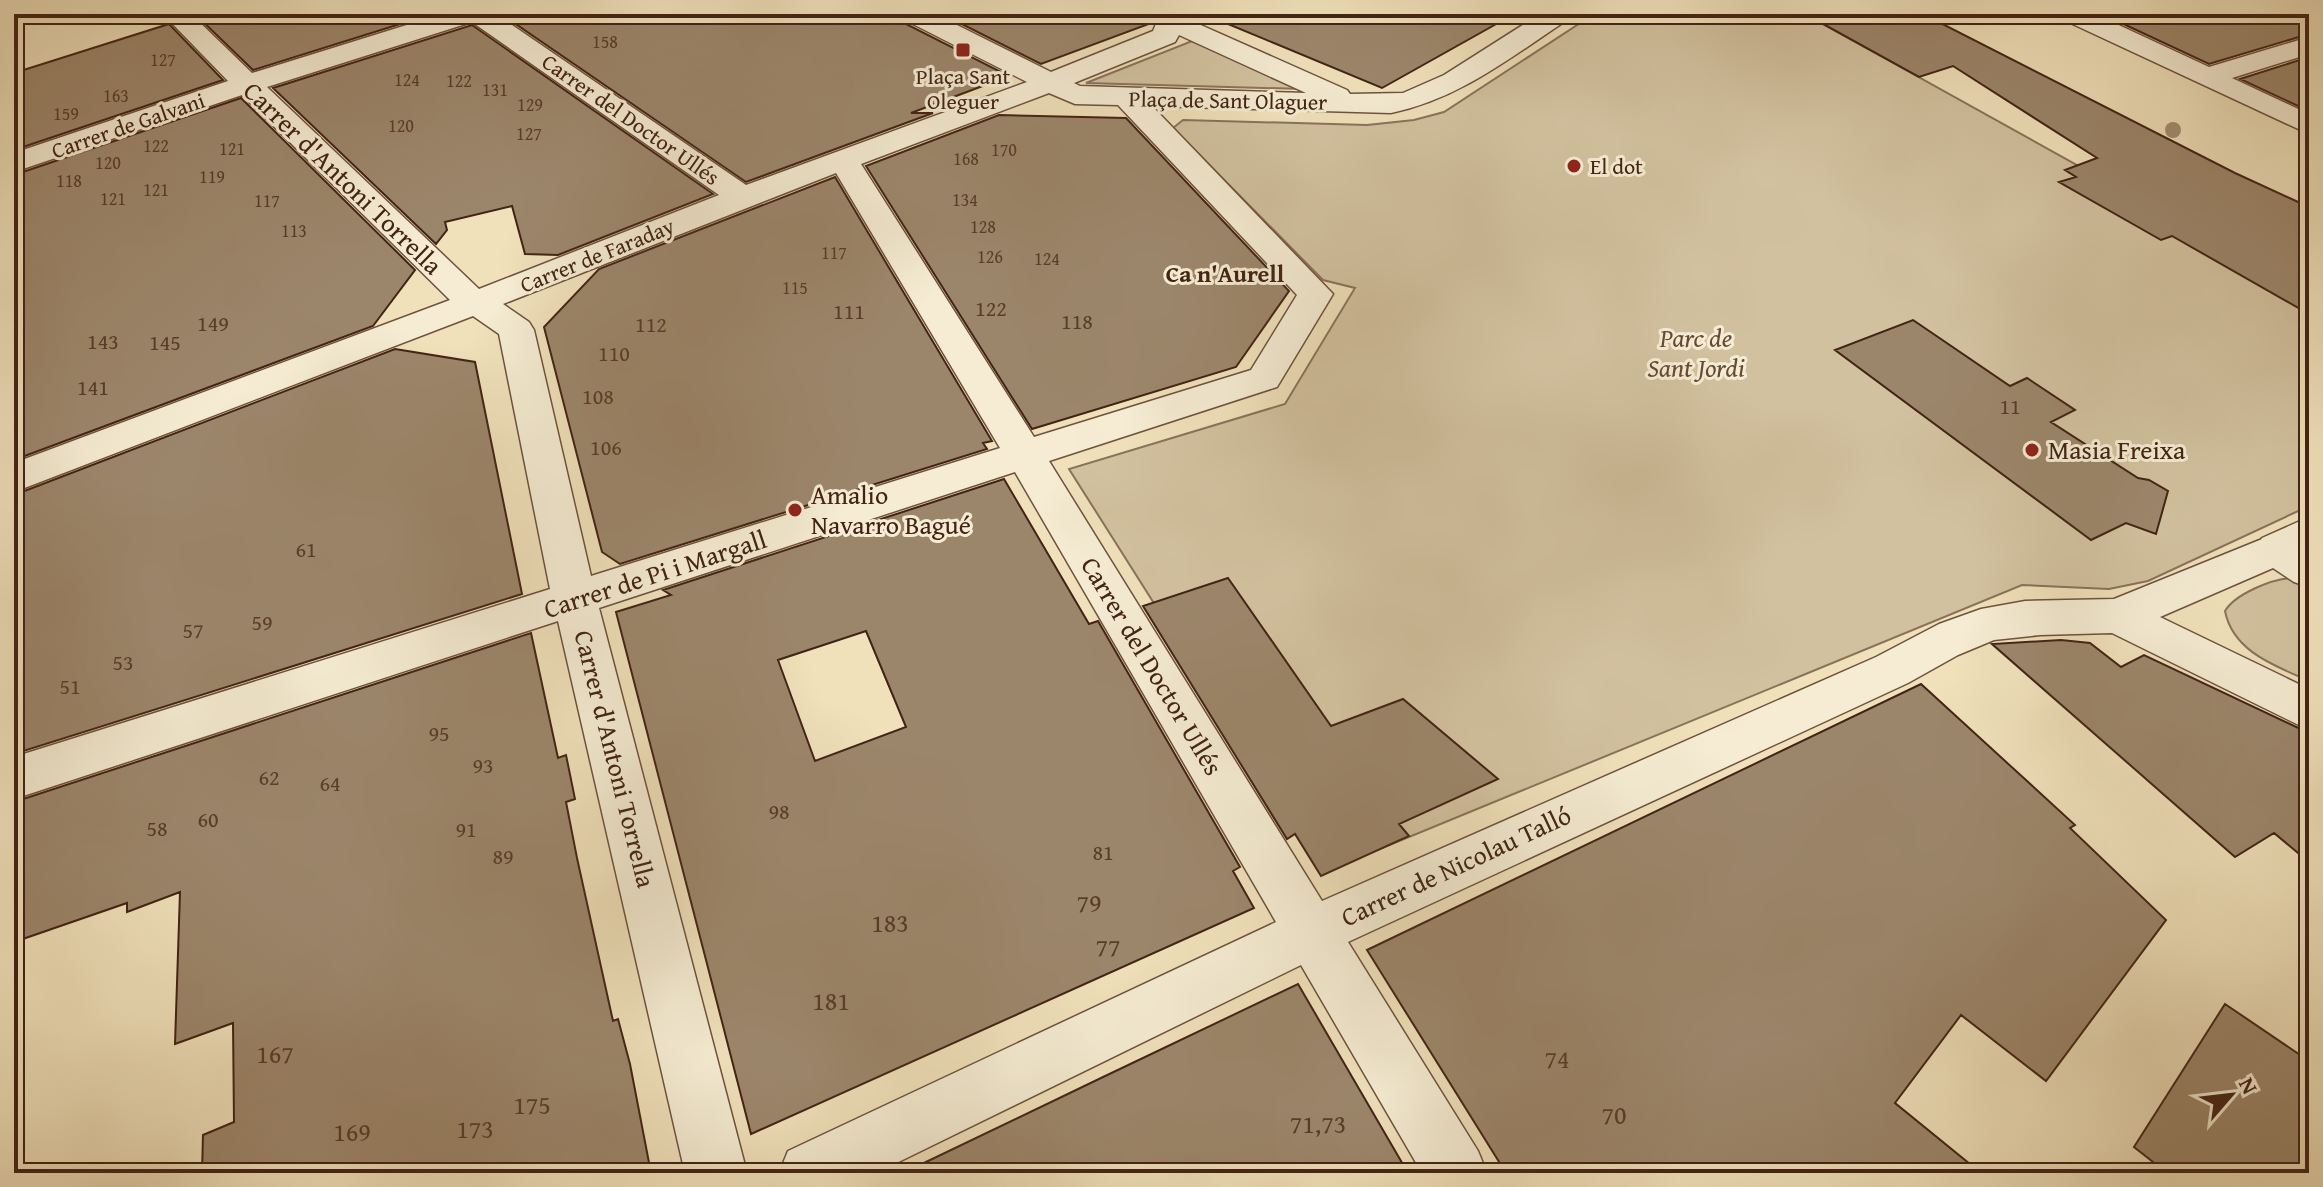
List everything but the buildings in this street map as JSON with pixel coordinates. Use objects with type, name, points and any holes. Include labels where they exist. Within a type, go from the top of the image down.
[{"type":"street","name":"Carrer d'Antoni Torrella","points":[[176,14],[473,304],[501,318],[516,330],[576,601],[716,1173]]},
{"type":"street","name":"Carrer de Galvani","points":[[14,163],[246,84],[470,14]]},
{"type":"street","name":"Carrer del Doctor Ullés","points":[[478,14],[743,197]]},
{"type":"street","name":"Plaça de Sant Olaguer","points":[[914,14],[1047,84],[1075,95],[1354,103]]},
{"type":"street","points":[[1354,103],[1401,103],[1426,95],[1558,14]]},
{"type":"street","points":[[2073,14],[2309,125]]},
{"type":"street","name":"Carrer de Faraday","points":[[14,478],[473,304],[743,197],[1047,84],[1165,36],[1172,18]]},
{"type":"street","name":"Plaça de Sant Olaguer","points":[[1172,18],[1354,103]]},
{"type":"street","points":[[2207,77],[2309,45]]},
{"type":"street","name":"Carrer de Pi i Margall","points":[[14,778],[576,601],[1264,378],[1315,294],[1128,98]]},
{"type":"street","name":"Carrer del Doctor Ullés","points":[[844,161],[1024,454],[1456,1173]]},
{"type":"street","points":[[2118,616],[2298,551]]},
{"type":"street","points":[[2118,616],[2309,711]]},
{"type":"street","name":"Carrer de Nicolau Talló","points":[[810,1173],[1312,932],[1991,624],[2031,618],[2118,616]]},
{"type":"green space","name":"Parc de Sant Jordi","points":[[1594,14],[1805,14],[2309,294],[2309,506],[2148,581],[2109,589],[2022,585],[1324,872],[1069,469],[1285,404],[1355,288],[1323,280],[1173,128],[1183,120],[1367,125],[1414,120],[1444,112]]},
{"type":"green space","points":[[1192,41],[1303,89],[1086,83]]},
{"type":"green space","points":[[2291,578],[2309,583],[2309,681],[2270,663],[2246,647],[2230,625],[2225,611],[2255,588]]},
{"type":"place","name":"Plaça Sant Oleguer","points":[[963,50]]},
{"type":"place","name":"El dot","points":[[1574,166]]},
{"type":"place","name":"Masia Freixa","points":[[2032,450]]},
{"type":"place","name":"Amalio Navarro Bagué","points":[[795,510]]},
{"type":"district","name":"Ca n'Aurell","points":[[1225,274]]}]
